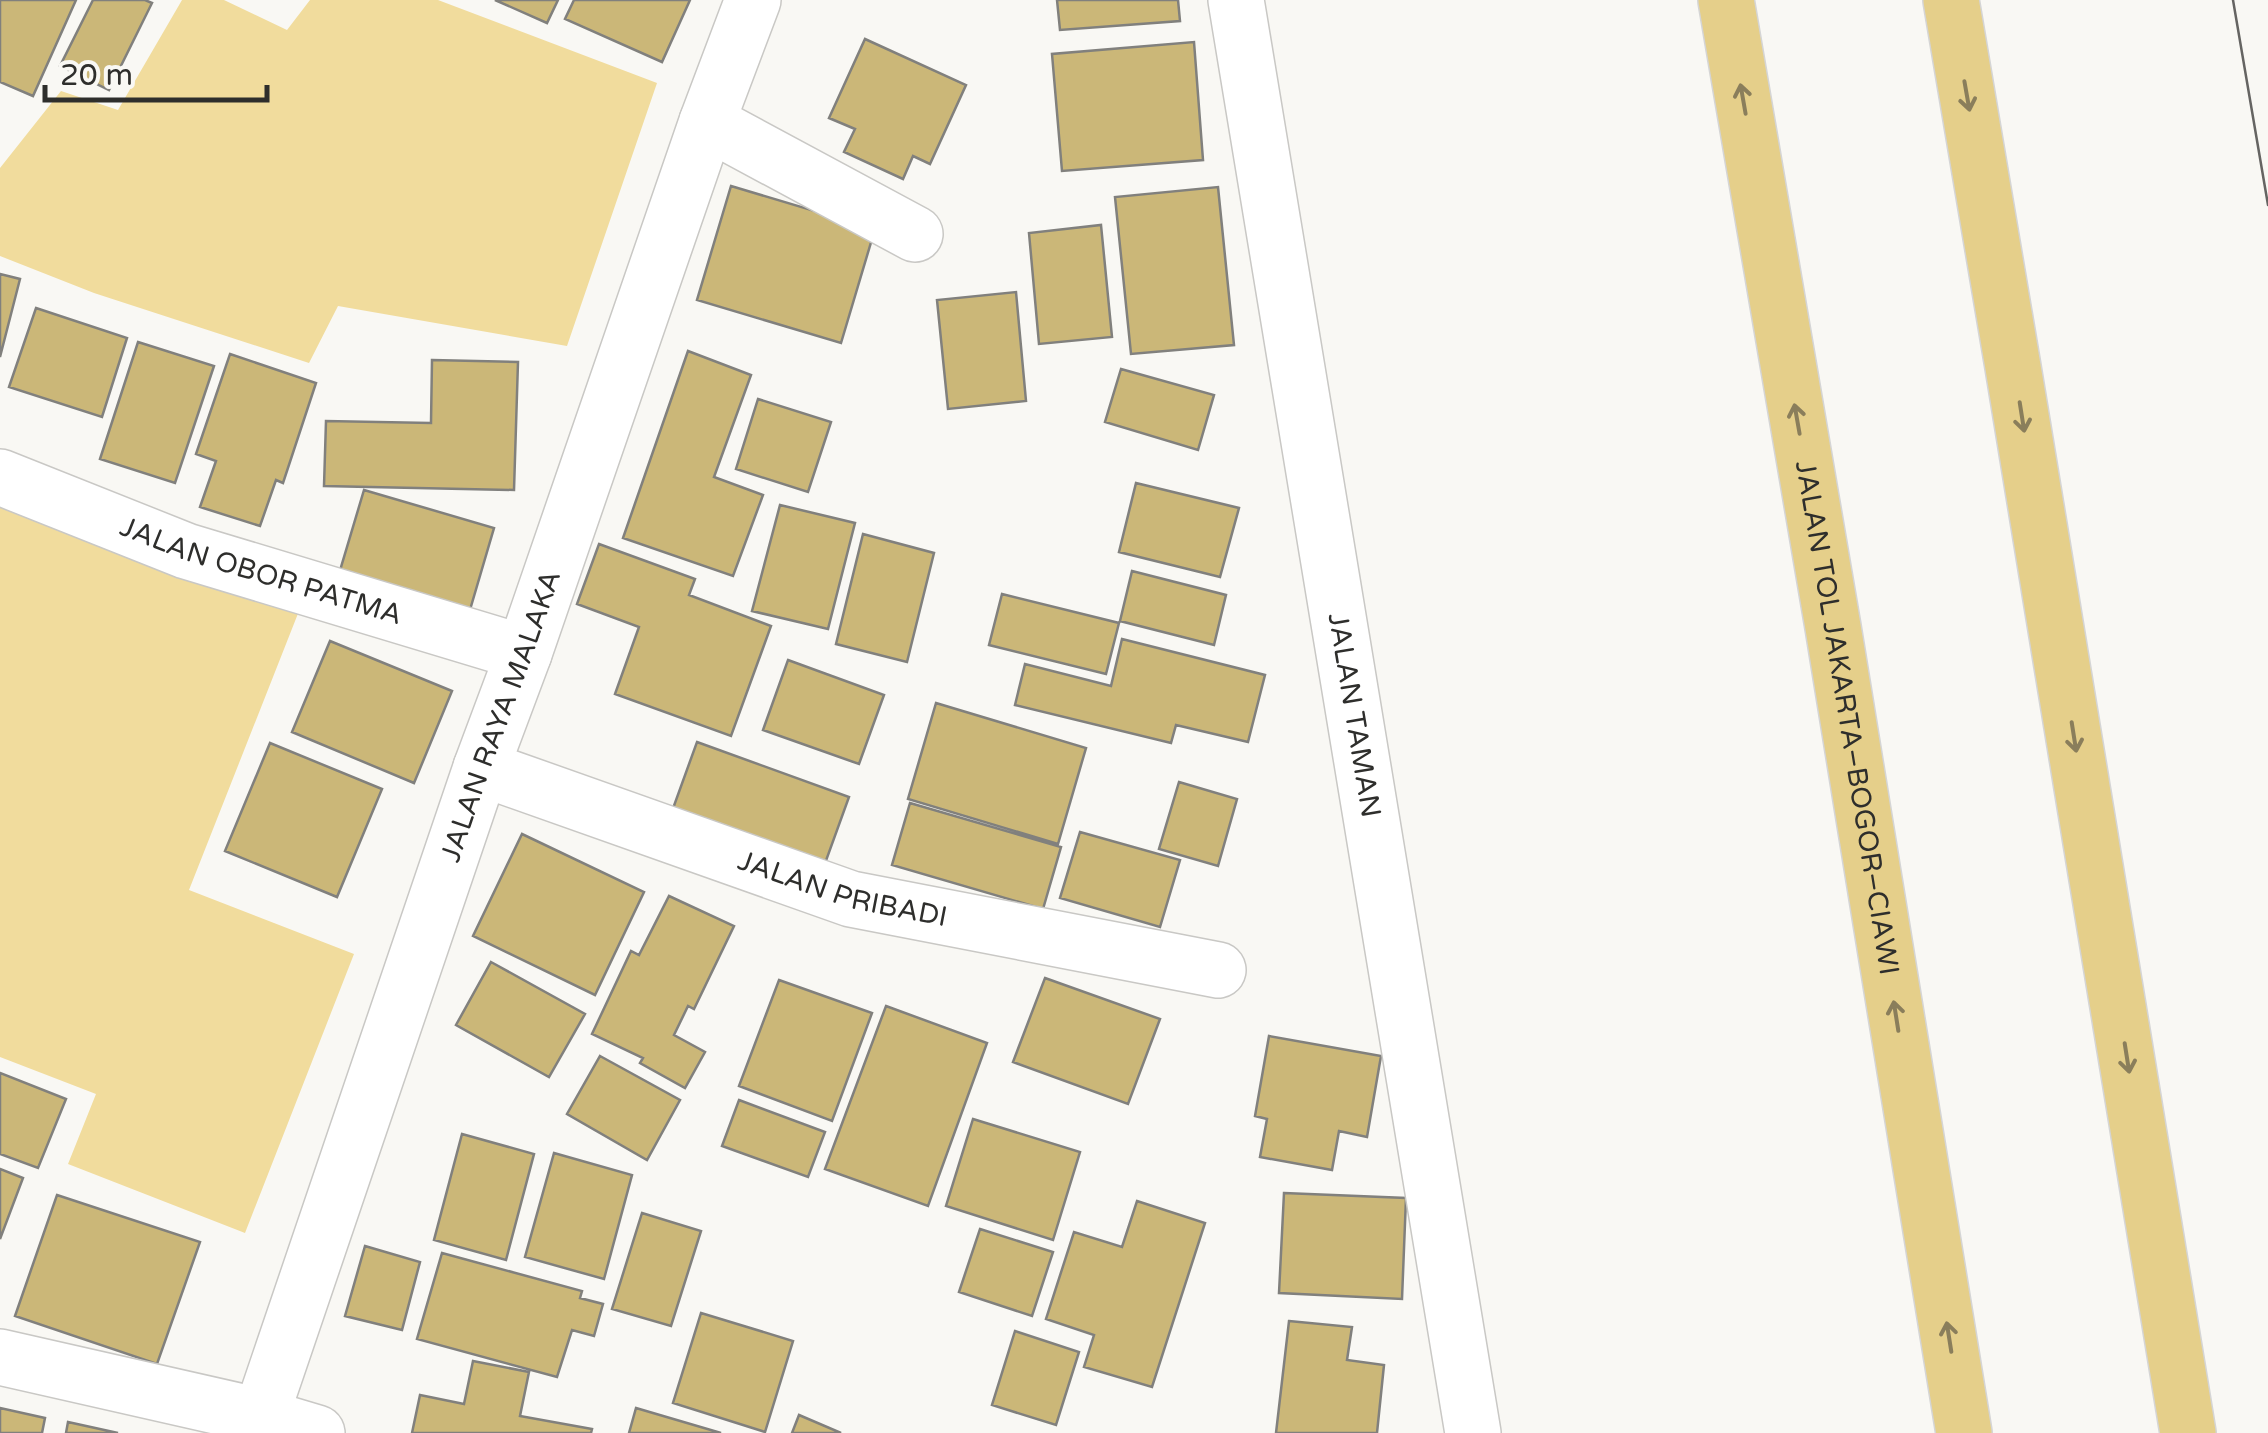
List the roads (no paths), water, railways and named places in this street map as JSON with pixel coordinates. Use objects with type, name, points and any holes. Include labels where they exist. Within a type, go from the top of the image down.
[{"type":"highway","name":"JALAN TOL JAKARTA–BOGOR–CIAWI","points":[[1726,0],[1964,1433]]},
{"type":"highway","points":[[1951,0],[2188,1433]]},
{"type":"street","name":"JALAN RAYA MALAKA","points":[[258,1424],[481,768],[753,0]]},
{"type":"street","name":"JALAN TAMAN","points":[[1236,0],[1474,1433]]},
{"type":"street","points":[[707,122],[915,234]]},
{"type":"street","name":"JALAN OBOR PATMA","points":[[0,476],[186,551],[524,653]]},
{"type":"street","name":"JALAN PRIBADI","points":[[481,768],[851,899],[1218,970]]},
{"type":"street","points":[[0,1357],[258,1424],[317,1433]]},
{"type":"tram line","points":[[2233,0],[2268,205]]}]
